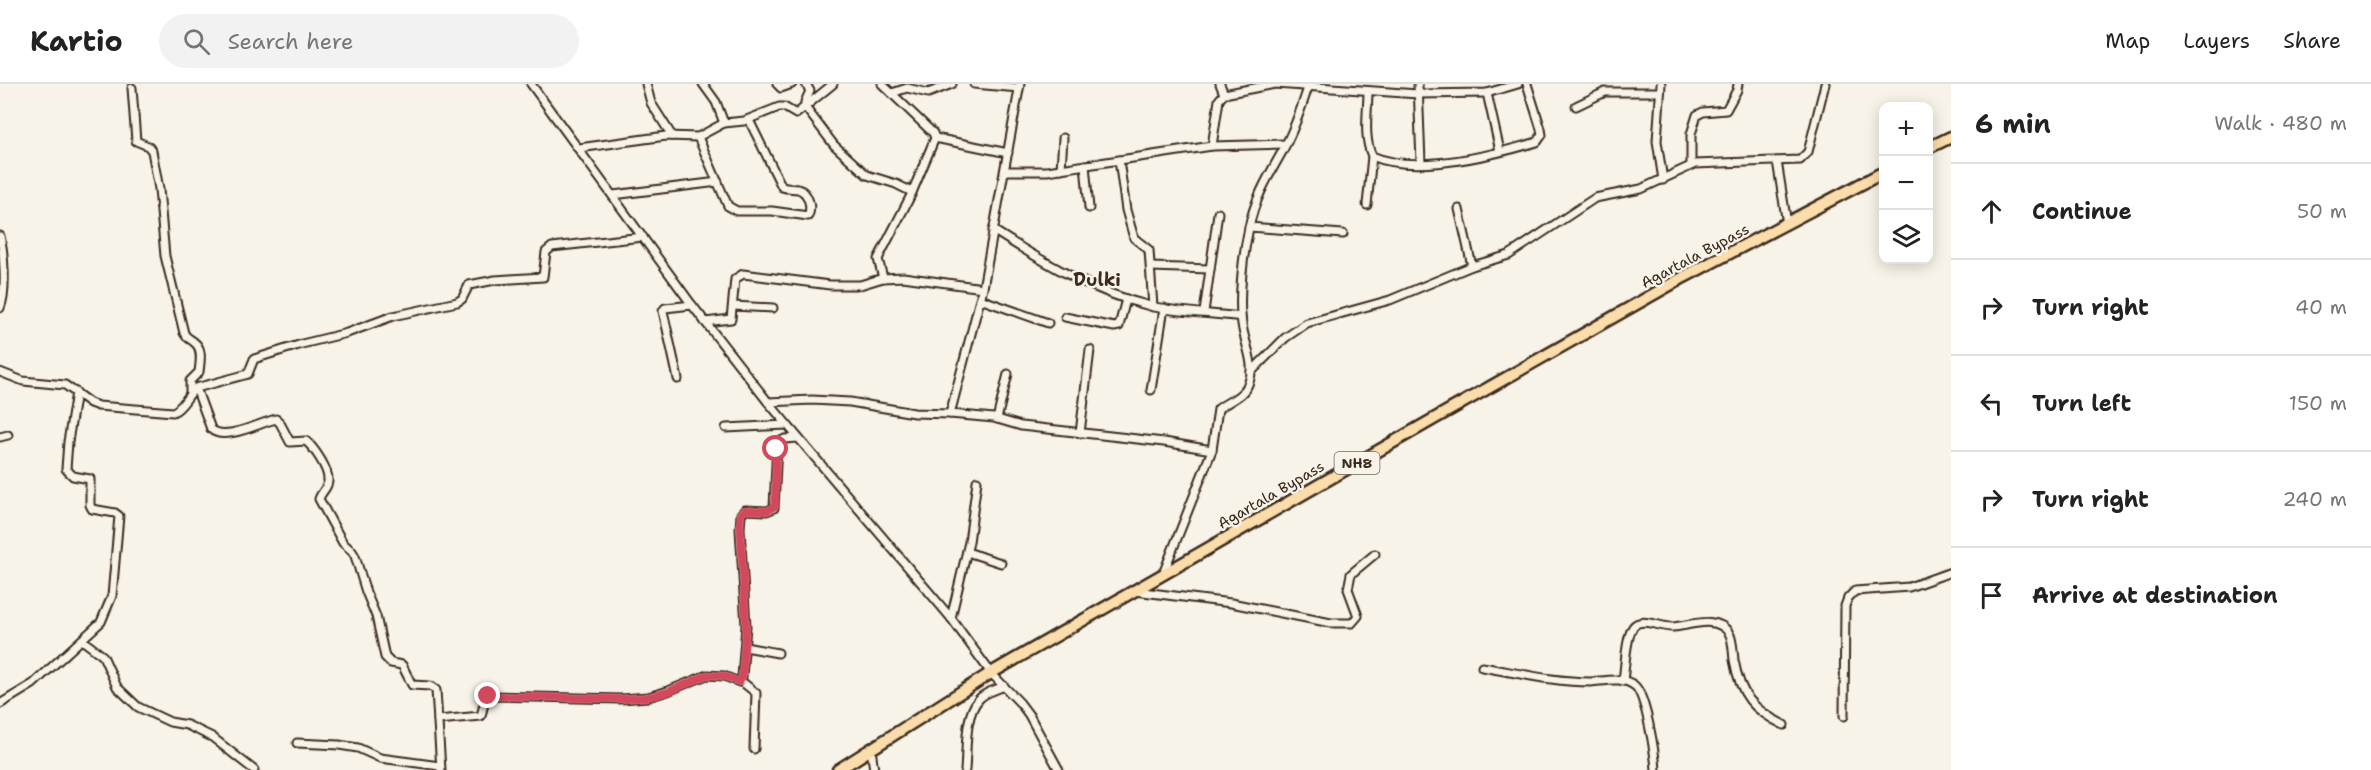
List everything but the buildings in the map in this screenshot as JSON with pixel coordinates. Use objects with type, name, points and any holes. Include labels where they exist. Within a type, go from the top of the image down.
[{"type":"highway","points":[[1933,146],[1951,137]]},
{"type":"highway","name":"Agartala Bypass","points":[[838,770],[992,673],[1163,574],[1684,277],[1879,175]]},
{"type":"street","points":[[531,84],[692,305],[768,402],[951,618],[992,673],[1029,715],[1059,770]]},
{"type":"street","points":[[646,84],[651,103],[672,136]]},
{"type":"street","points":[[703,84],[716,102],[724,123]]},
{"type":"street","points":[[777,84],[781,88],[792,84]]},
{"type":"street","points":[[806,84],[810,91],[805,107],[834,145],[867,175],[896,184],[912,192]]},
{"type":"street","points":[[579,148],[672,136],[698,137],[724,123],[749,120],[779,107],[784,107],[796,114],[833,84]]},
{"type":"street","points":[[882,84],[933,133],[935,138],[912,192],[878,260],[883,278]]},
{"type":"street","points":[[892,93],[907,88],[928,93],[952,84]]},
{"type":"street","points":[[950,414],[983,288],[1020,86],[974,84]]},
{"type":"street","points":[[1220,84],[1224,94]]},
{"type":"street","points":[[1212,146],[1219,100],[1224,94],[1275,84],[1331,86],[1368,91],[1377,88],[1418,94],[1458,93],[1518,84]]},
{"type":"street","points":[[1418,84],[1421,163]]},
{"type":"street","points":[[1458,84],[1458,93]]},
{"type":"street","points":[[1372,156],[1421,163],[1447,162],[1537,142],[1541,138],[1541,129],[1527,84]]},
{"type":"street","points":[[1691,165],[1691,134],[1697,115],[1703,112],[1726,110],[1738,84]]},
{"type":"street","points":[[1163,574],[1212,450],[1218,409],[1244,391],[1251,372],[1285,338],[1306,323],[1390,300],[1472,266],[1509,255],[1595,198],[1641,189],[1691,165],[1796,161],[1805,157],[1825,84]]},
{"type":"street","points":[[1251,372],[1241,317],[1245,248],[1249,227],[1264,183],[1286,144],[1308,85]]},
{"type":"street","points":[[132,88],[136,141],[148,146],[152,151],[159,189],[165,256],[184,333],[200,350],[199,372],[190,381],[211,429],[226,435],[276,419],[290,442],[306,441],[315,452],[328,479],[327,487],[320,499],[338,536],[355,556],[376,616],[385,657],[391,663],[402,665],[412,685],[430,686],[436,690],[440,768],[380,758],[358,748],[297,743]]},
{"type":"street","points":[[1576,106],[1605,92],[1660,88],[1658,141],[1663,180]]},
{"type":"street","points":[[1489,89],[1500,151]]},
{"type":"street","points":[[1367,205],[1372,156],[1368,147],[1368,91]]},
{"type":"street","points":[[698,137],[728,206],[732,209],[772,211],[806,217],[810,214],[809,202],[804,192],[782,187],[749,120]]},
{"type":"street","points":[[935,138],[1008,153]]},
{"type":"street","points":[[1061,169],[1063,138]]},
{"type":"street","points":[[1005,171],[1061,169],[1212,146],[1286,144]]},
{"type":"street","points":[[1119,160],[1126,210],[1134,238],[1149,250],[1153,307]]},
{"type":"street","points":[[1777,161],[1787,224]]},
{"type":"street","points":[[1085,165],[1089,208]]},
{"type":"street","points":[[613,195],[718,182]]},
{"type":"street","points":[[1459,209],[1472,266]]},
{"type":"street","points":[[1204,312],[1218,213]]},
{"type":"street","points":[[1249,227],[1342,234]]},
{"type":"street","points":[[993,230],[1064,273],[1126,299],[1153,307],[1241,317]]},
{"type":"street","points":[[0,236],[3,274],[0,308]]},
{"type":"street","points":[[0,372],[23,381],[65,385],[98,406],[173,412],[180,408],[193,390],[248,374],[254,359],[270,353],[347,333],[393,316],[457,302],[462,299],[469,285],[495,280],[543,277],[546,252],[552,247],[643,237]]},
{"type":"street","points":[[1151,267],[1210,269]]},
{"type":"street","points":[[705,322],[731,319],[735,279],[743,274],[830,285],[860,285],[883,278],[903,277],[983,288]]},
{"type":"street","points":[[980,299],[1048,323]]},
{"type":"street","points":[[1065,317],[1114,327],[1119,326],[1126,299]]},
{"type":"street","points":[[678,380],[663,311],[670,306],[692,305]]},
{"type":"street","points":[[733,306],[773,308]]},
{"type":"street","points":[[1151,390],[1164,308]]},
{"type":"street","points":[[1080,433],[1090,350]]},
{"type":"street","points":[[997,419],[1008,374]]},
{"type":"street","points":[[0,704],[33,684],[101,622],[112,596],[118,514],[92,509],[90,505],[91,480],[84,476],[70,474],[66,469],[76,392]]},
{"type":"street","points":[[768,402],[821,400],[850,402],[914,413],[997,419],[1021,426],[1212,450]]},
{"type":"street","points":[[726,428],[787,425]]},
{"type":"street","points":[[0,437],[8,435]]},
{"type":"street","points":[[741,681],[745,647],[741,514],[745,510],[767,511],[774,508],[777,443],[785,439],[798,438]]},
{"type":"street","points":[[951,618],[967,552],[977,481]]},
{"type":"street","points":[[967,552],[1001,563]]},
{"type":"street","points":[[1135,591],[1231,603],[1295,618],[1331,623],[1353,623],[1358,616],[1348,589],[1351,574],[1375,554]]},
{"type":"street","points":[[1844,716],[1845,606],[1848,598],[1851,594],[1862,590],[1909,587],[1951,572]]},
{"type":"street","points":[[1623,681],[1628,644],[1632,628],[1636,624],[1642,622],[1673,627],[1706,622],[1729,632],[1736,668],[1747,698],[1764,715],[1784,725]]},
{"type":"street","points":[[82,640],[103,656],[117,687],[138,706],[170,722],[187,725],[212,737],[254,770]]},
{"type":"street","points":[[745,647],[778,653]]},
{"type":"street","points":[[1482,667],[1574,682],[1623,681],[1637,688],[1654,750],[1656,770]]},
{"type":"street","points":[[438,720],[481,716],[485,700],[492,696],[622,699],[648,697],[668,692],[707,675],[724,676],[736,682],[741,681],[756,693],[754,748]]},
{"type":"street","points":[[965,770],[969,726],[975,705],[987,693],[1004,686]]},
{"type":"street","points":[[871,749],[874,770]]},
{"type":"district","name":"Dulki","points":[[1097,280]]},
{"type":"route","points":[[488,696],[622,699],[648,697],[668,692],[707,675],[716,674],[736,682],[741,681],[746,626],[741,514],[745,510],[767,511],[774,508],[776,449]]}]
